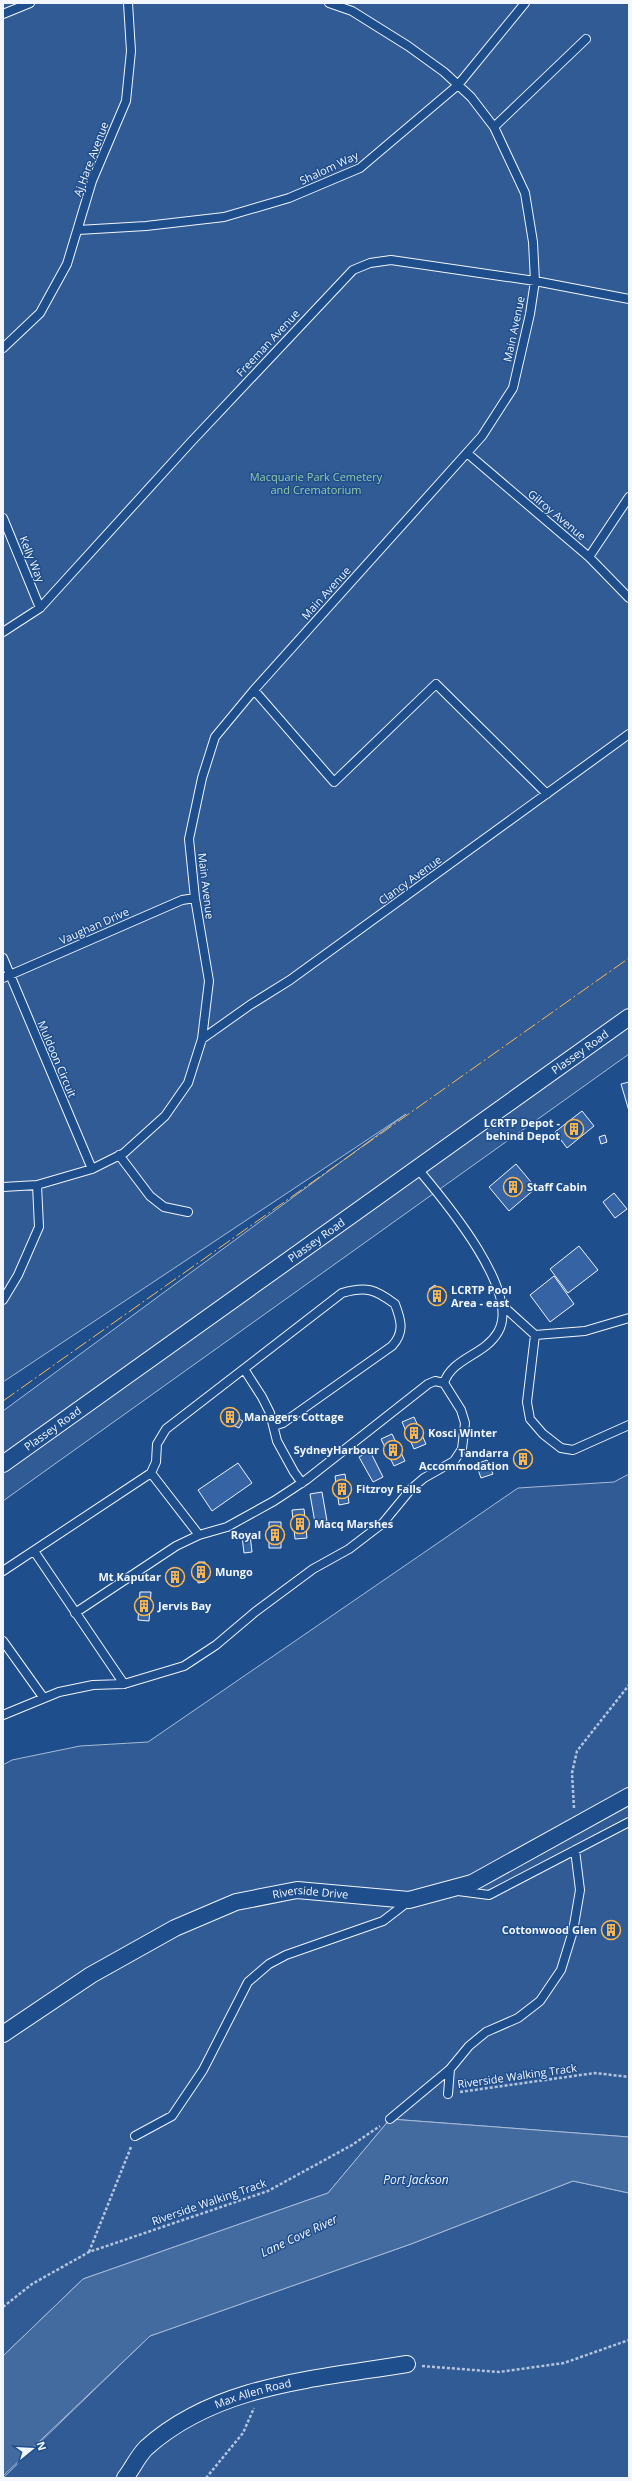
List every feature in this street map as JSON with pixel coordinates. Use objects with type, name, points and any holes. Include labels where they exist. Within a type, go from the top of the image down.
[{"type":"street","name":"Plassey Road","points":[[3,1464],[629,1017]]},
{"type":"street","name":"Riverside Drive","points":[[3,2034],[91,1975],[175,1928],[236,1902],[297,1890],[409,1900],[448,1890],[472,1883],[576,1827],[629,1796]]},
{"type":"street","name":"Max Allen Road","points":[[125,2478],[145,2449],[185,2419],[223,2401],[264,2388],[407,2364]]},
{"type":"lane","points":[[3,14],[30,3]]},
{"type":"lane","name":"Aj Hare Avenue","points":[[3,348],[40,313],[67,264],[92,181],[126,100],[130,51],[128,3]]},
{"type":"lane","name":"Main Avenue","points":[[3,1187],[36,1185],[92,1169],[119,1155],[165,1116],[188,1083],[202,1039],[209,981],[195,898],[189,839],[202,778],[215,737],[254,690],[482,436],[513,388],[530,314],[535,281],[533,242],[525,193],[494,127],[471,97],[458,85],[402,42],[352,11],[329,3]]},
{"type":"lane","name":"Shalom Way","points":[[78,230],[146,226],[224,217],[290,198],[360,168],[458,85],[525,3]]},
{"type":"lane","points":[[494,127],[586,39]]},
{"type":"lane","name":"Freeman Avenue","points":[[3,632],[40,608],[191,442],[353,270],[370,263],[391,260],[535,281],[629,299]]},
{"type":"lane","name":"Gilroy Avenue","points":[[467,453],[589,556],[629,598]]},
{"type":"lane","points":[[589,556],[629,497]]},
{"type":"lane","name":"Kelly Way","points":[[3,518],[40,608]]},
{"type":"lane","points":[[254,690],[334,782],[436,684],[547,794]]},
{"type":"lane","name":"Clancy Avenue","points":[[202,1039],[250,1005],[290,980],[629,734]]},
{"type":"lane","name":"Vaughan Drive","points":[[7,977],[182,900],[195,898]]},
{"type":"lane","name":"Muldoon Circuit","points":[[3,958],[7,977],[92,1169]]},
{"type":"lane","points":[[119,1155],[128,1170],[164,1208],[188,1212]]},
{"type":"lane","points":[[418,1169],[476,1247],[490,1271],[503,1306],[535,1335],[585,1331],[629,1318]]},
{"type":"lane","points":[[3,1300],[18,1275],[39,1227],[36,1185]]},
{"type":"lane","points":[[3,1571],[151,1473],[156,1462],[156,1444],[166,1429],[342,1293],[357,1289],[371,1289],[395,1304],[402,1327],[398,1340],[392,1346],[283,1423],[274,1426]]},
{"type":"lane","points":[[444,1383],[447,1373],[489,1344],[499,1331],[503,1306]]},
{"type":"lane","points":[[535,1335],[527,1402],[530,1418],[543,1434],[561,1448],[573,1450],[629,1425]]},
{"type":"lane","points":[[244,1369],[265,1402],[281,1447],[294,1472],[302,1483]]},
{"type":"lane","points":[[3,1715],[43,1697],[93,1685],[124,1684],[173,1671],[205,1653],[255,1612],[313,1569],[338,1557],[361,1540],[382,1523],[411,1489],[424,1478],[454,1461],[462,1449],[465,1423],[461,1410],[444,1383],[435,1381],[428,1384],[302,1483],[228,1527],[199,1535],[176,1546],[75,1613]]},
{"type":"lane","points":[[151,1473],[199,1535]]},
{"type":"lane","points":[[34,1551],[124,1684]]},
{"type":"lane","points":[[3,1641],[43,1697]]},
{"type":"lane","points":[[448,1890],[489,1895],[629,1822]]},
{"type":"lane","points":[[390,2119],[450,2069],[469,2046],[486,2032],[518,2018],[540,2001],[561,1970],[573,1931],[580,1890],[575,1850]]},
{"type":"lane","points":[[136,2136],[172,2116],[203,2070],[248,1982],[286,1955],[383,1921],[409,1900]]},
{"type":"lane","points":[[448,2094],[450,2069]]},
{"type":"path","points":[[576,1827],[572,1773],[577,1751],[629,1685]]},
{"type":"path","name":"Riverside Walking Track","points":[[448,2094],[595,2073],[629,2077]]},
{"type":"path","name":"Riverside Walking Track","points":[[3,2307],[32,2284],[89,2252],[268,2191],[352,2145],[390,2119]]},
{"type":"path","points":[[89,2252],[136,2136]]},
{"type":"path","points":[[407,2364],[499,2372],[564,2363],[629,2340]]},
{"type":"path","points":[[206,2478],[243,2433],[264,2388]]},
{"type":"shaded area","name":"Macquarie Park Cemetery and Crematorium","points":[[3,3],[629,3],[629,1054],[3,1501],[3,1411],[406,1114],[3,1382]]},
{"type":"shaded area","points":[[629,1474],[629,2137],[390,2119],[328,2193],[83,2279],[3,2356],[3,1765],[12,1760],[80,1746],[148,1742],[518,1488],[614,1482]]},
{"type":"shaded area","points":[[573,2181],[629,2193],[629,2478],[3,2478],[150,2336],[411,2244]]},
{"type":"water","name":"Port Jackson","points":[[390,2119],[629,2137],[629,2193],[573,2181],[411,2244],[150,2336],[3,2476],[3,2356],[83,2279],[328,2193]]},
{"type":"building","points":[[629,1082],[629,1111],[621,1084]]},
{"type":"building","name":"LCRTP Depot - behind Depot","points":[[582,1111],[594,1126],[567,1148],[555,1132]]},
{"type":"building","points":[[605,1135],[607,1142],[601,1144],[599,1137]]},
{"type":"building","name":"Staff Cabin","points":[[516,1164],[536,1188],[509,1211],[489,1187]]},
{"type":"building","points":[[614,1193],[627,1209],[615,1218],[603,1202]]},
{"type":"building","points":[[579,1246],[598,1270],[568,1293],[550,1269]]},
{"type":"building","points":[[554,1276],[574,1304],[550,1322],[530,1295]]},
{"type":"building","points":[[435,1285],[438,1291],[432,1295],[429,1289]]},
{"type":"building","name":"LCRTP Pool Area - east","points":[[438,1291],[442,1298],[436,1301],[432,1295]]},
{"type":"building","name":"Managers Cottage","points":[[227,1413],[243,1421],[239,1428],[224,1421]]},
{"type":"building","name":"Kosci Winter","points":[[414,1417],[426,1444],[414,1449],[402,1422]]},
{"type":"building","name":"SydneyHarbour","points":[[392,1434],[405,1461],[394,1466],[381,1439]]},
{"type":"building","name":"Tandarra Accommodation","points":[[526,1449],[532,1463],[520,1468],[515,1454]]},
{"type":"building","points":[[370,1451],[383,1477],[373,1482],[359,1457]]},
{"type":"building","points":[[487,1460],[493,1474],[481,1478],[476,1464]]},
{"type":"building","points":[[238,1463],[252,1483],[212,1511],[198,1490]]},
{"type":"building","name":"Fitzroy Falls","points":[[345,1474],[349,1503],[339,1505],[335,1476]]},
{"type":"building","points":[[322,1492],[327,1521],[315,1523],[310,1494]]},
{"type":"building","name":"Macq Marshes","points":[[304,1509],[307,1538],[295,1539],[292,1510]]},
{"type":"building","name":"Royal","points":[[269,1522],[281,1522],[281,1548],[269,1548]]},
{"type":"building","points":[[250,1535],[252,1552],[244,1553],[242,1536]]},
{"type":"building","name":"Mungo","points":[[198,1562],[205,1562],[205,1582],[198,1583]]},
{"type":"building","name":"Mt Kaputar","points":[[169,1573],[182,1574],[182,1581],[169,1580]]},
{"type":"building","name":"Jervis Bay","points":[[140,1592],[151,1592],[149,1621],[138,1620]]},
{"type":"building","name":"Cottonwood Glen","points":[[607,1925],[618,1929],[616,1935],[605,1932]]},
{"type":"power","points":[[3,1401],[629,958]]},
{"type":"place","name":"LCRTP Depot - behind Depot","points":[[574,1129]]},
{"type":"place","name":"Staff Cabin","points":[[513,1187]]},
{"type":"place","name":"LCRTP Pool Area - east","points":[[437,1296]]},
{"type":"place","name":"Managers Cottage","points":[[230,1417]]},
{"type":"place","name":"Kosci Winter","points":[[414,1433]]},
{"type":"place","name":"SydneyHarbour","points":[[393,1450]]},
{"type":"place","name":"Tandarra Accommodation","points":[[523,1459]]},
{"type":"place","name":"Fitzroy Falls","points":[[342,1489]]},
{"type":"place","name":"Macq Marshes","points":[[300,1524]]},
{"type":"place","name":"Royal","points":[[275,1535]]},
{"type":"place","name":"Mungo","points":[[201,1572]]},
{"type":"place","name":"Mt Kaputar","points":[[175,1577]]},
{"type":"place","name":"Jervis Bay","points":[[144,1606]]},
{"type":"place","name":"Cottonwood Glen","points":[[611,1930]]},
{"type":"water label","name":"Lane Cove River","points":[[299,2236]]}]
